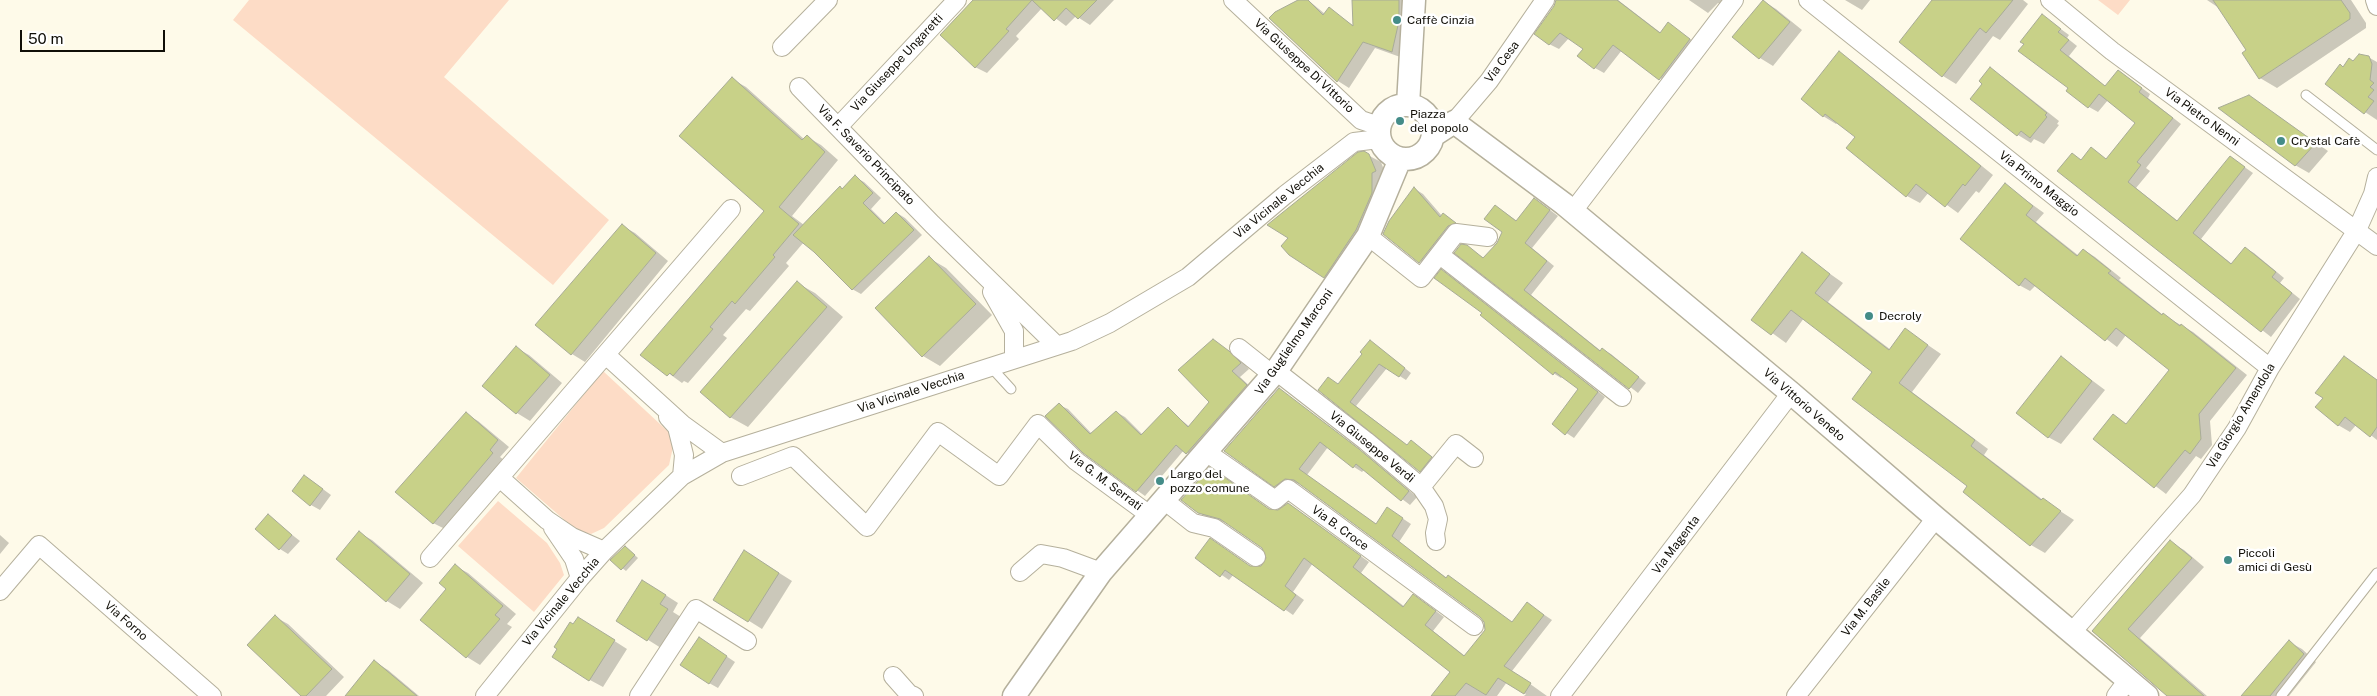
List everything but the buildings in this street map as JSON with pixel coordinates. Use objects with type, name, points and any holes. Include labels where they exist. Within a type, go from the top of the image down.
[{"type":"street","points":[[782,47],[828,0]]},
{"type":"street","name":"Via Giuseppe Ungaretti","points":[[838,127],[957,0]]},
{"type":"street","name":"Via Giuseppe Di Vittorio","points":[[1233,0],[1361,120],[1379,132]]},
{"type":"street","points":[[1408,105],[1414,0]]},
{"type":"street","name":"Via Cesa","points":[[1454,122],[1489,81],[1545,0]]},
{"type":"street","points":[[1573,211],[1734,0]]},
{"type":"street","name":"Via Primo Maggio","points":[[1808,0],[2270,368]]},
{"type":"street","name":"Via Pietro Nenni","points":[[2050,0],[2112,51],[2377,246]]},
{"type":"street","points":[[2375,0],[2377,6]]},
{"type":"street","name":"Via F. Saverio Principato","points":[[799,86],[932,224]]},
{"type":"street","points":[[1408,105],[1424,112],[1430,118],[1434,135],[1430,146],[1422,155],[1412,160],[1400,159],[1390,155],[1383,148],[1379,132],[1382,119],[1393,108],[1408,105]]},
{"type":"street","points":[[1434,135],[1454,122]]},
{"type":"street","name":"Via Vittorio Veneto","points":[[1454,122],[1573,211],[1791,393],[2072,632],[2122,688],[2147,696]]},
{"type":"street","name":"Via Vicinale Vecchia","points":[[486,696],[580,578],[604,551],[682,476],[722,453],[1072,340],[1110,323],[1188,277],[1285,195],[1354,142],[1379,132]]},
{"type":"street","name":"Via Guglielmo Marconi","points":[[1018,694],[1101,572],[1275,373],[1368,236],[1400,159]]},
{"type":"street","name":"Via Giorgio Amendola","points":[[2072,632],[2192,495],[2237,428],[2270,368],[2357,230],[2373,194],[2377,177]]},
{"type":"street","points":[[430,558],[731,209]]},
{"type":"street","points":[[932,224],[1056,345]]},
{"type":"street","points":[[932,224],[992,292],[1014,332],[1014,358]]},
{"type":"street","points":[[1368,236],[1421,278],[1456,233],[1488,237]]},
{"type":"street","points":[[1440,255],[1622,397]]},
{"type":"street","name":"Via Giuseppe Verdi","points":[[1239,348],[1366,441],[1420,487],[1434,506],[1438,520],[1435,533],[1436,541]]},
{"type":"street","points":[[606,355],[649,396],[699,438],[722,453]]},
{"type":"street","name":"Via Magenta","points":[[1560,696],[1791,393]]},
{"type":"street","points":[[649,396],[676,427],[684,455],[682,476]]},
{"type":"street","name":"Via G. M. Serrati","points":[[741,476],[793,456],[867,527],[938,432],[999,476],[1038,424],[1076,461],[1158,508],[1214,528],[1256,557]]},
{"type":"street","points":[[1420,487],[1456,444],[1474,458]]},
{"type":"street","name":"Via B. Croce","points":[[1206,452],[1275,500],[1288,489],[1474,626]]},
{"type":"street","points":[[500,478],[547,520],[572,537],[604,551]]},
{"type":"street","name":"Via M. Basile","points":[[1796,696],[1936,518]]},
{"type":"street","points":[[547,520],[574,559],[580,578]]},
{"type":"street","name":"Via Forno","points":[[0,591],[39,545],[200,692]]},
{"type":"street","points":[[1020,572],[1042,554],[1063,558],[1101,572]]},
{"type":"street","points":[[639,696],[696,609],[747,641]]},
{"type":"street","points":[[894,676],[908,695]]},
{"type":"lane","points":[[2306,95],[2377,150]]},
{"type":"lane","points":[[990,366],[1011,390]]},
{"type":"lane","points":[[2280,696],[2377,573]]},
{"type":"shaded area","points":[[249,0],[509,0],[444,77],[609,220],[553,285],[233,20]]},
{"type":"shaded area","points":[[2098,0],[2130,0],[2118,15]]},
{"type":"shaded area","points":[[603,371],[675,438],[669,465],[604,528],[591,534],[579,531],[568,523],[516,478]]},
{"type":"shaded area","points":[[498,501],[547,543],[560,563],[564,575],[534,612],[458,546]]},
{"type":"place","name":"Caffè Cinzia","points":[[1397,20]]},
{"type":"place","name":"Piazza del popolo","points":[[1400,121]]},
{"type":"place","name":"Crystal Cafè","points":[[2281,141]]},
{"type":"place","name":"Decroly","points":[[1869,316]]},
{"type":"place","name":"Largo del pozzo comune","points":[[1160,481]]},
{"type":"place","name":"Piccoli amici di Gesù","points":[[2228,560]]}]
